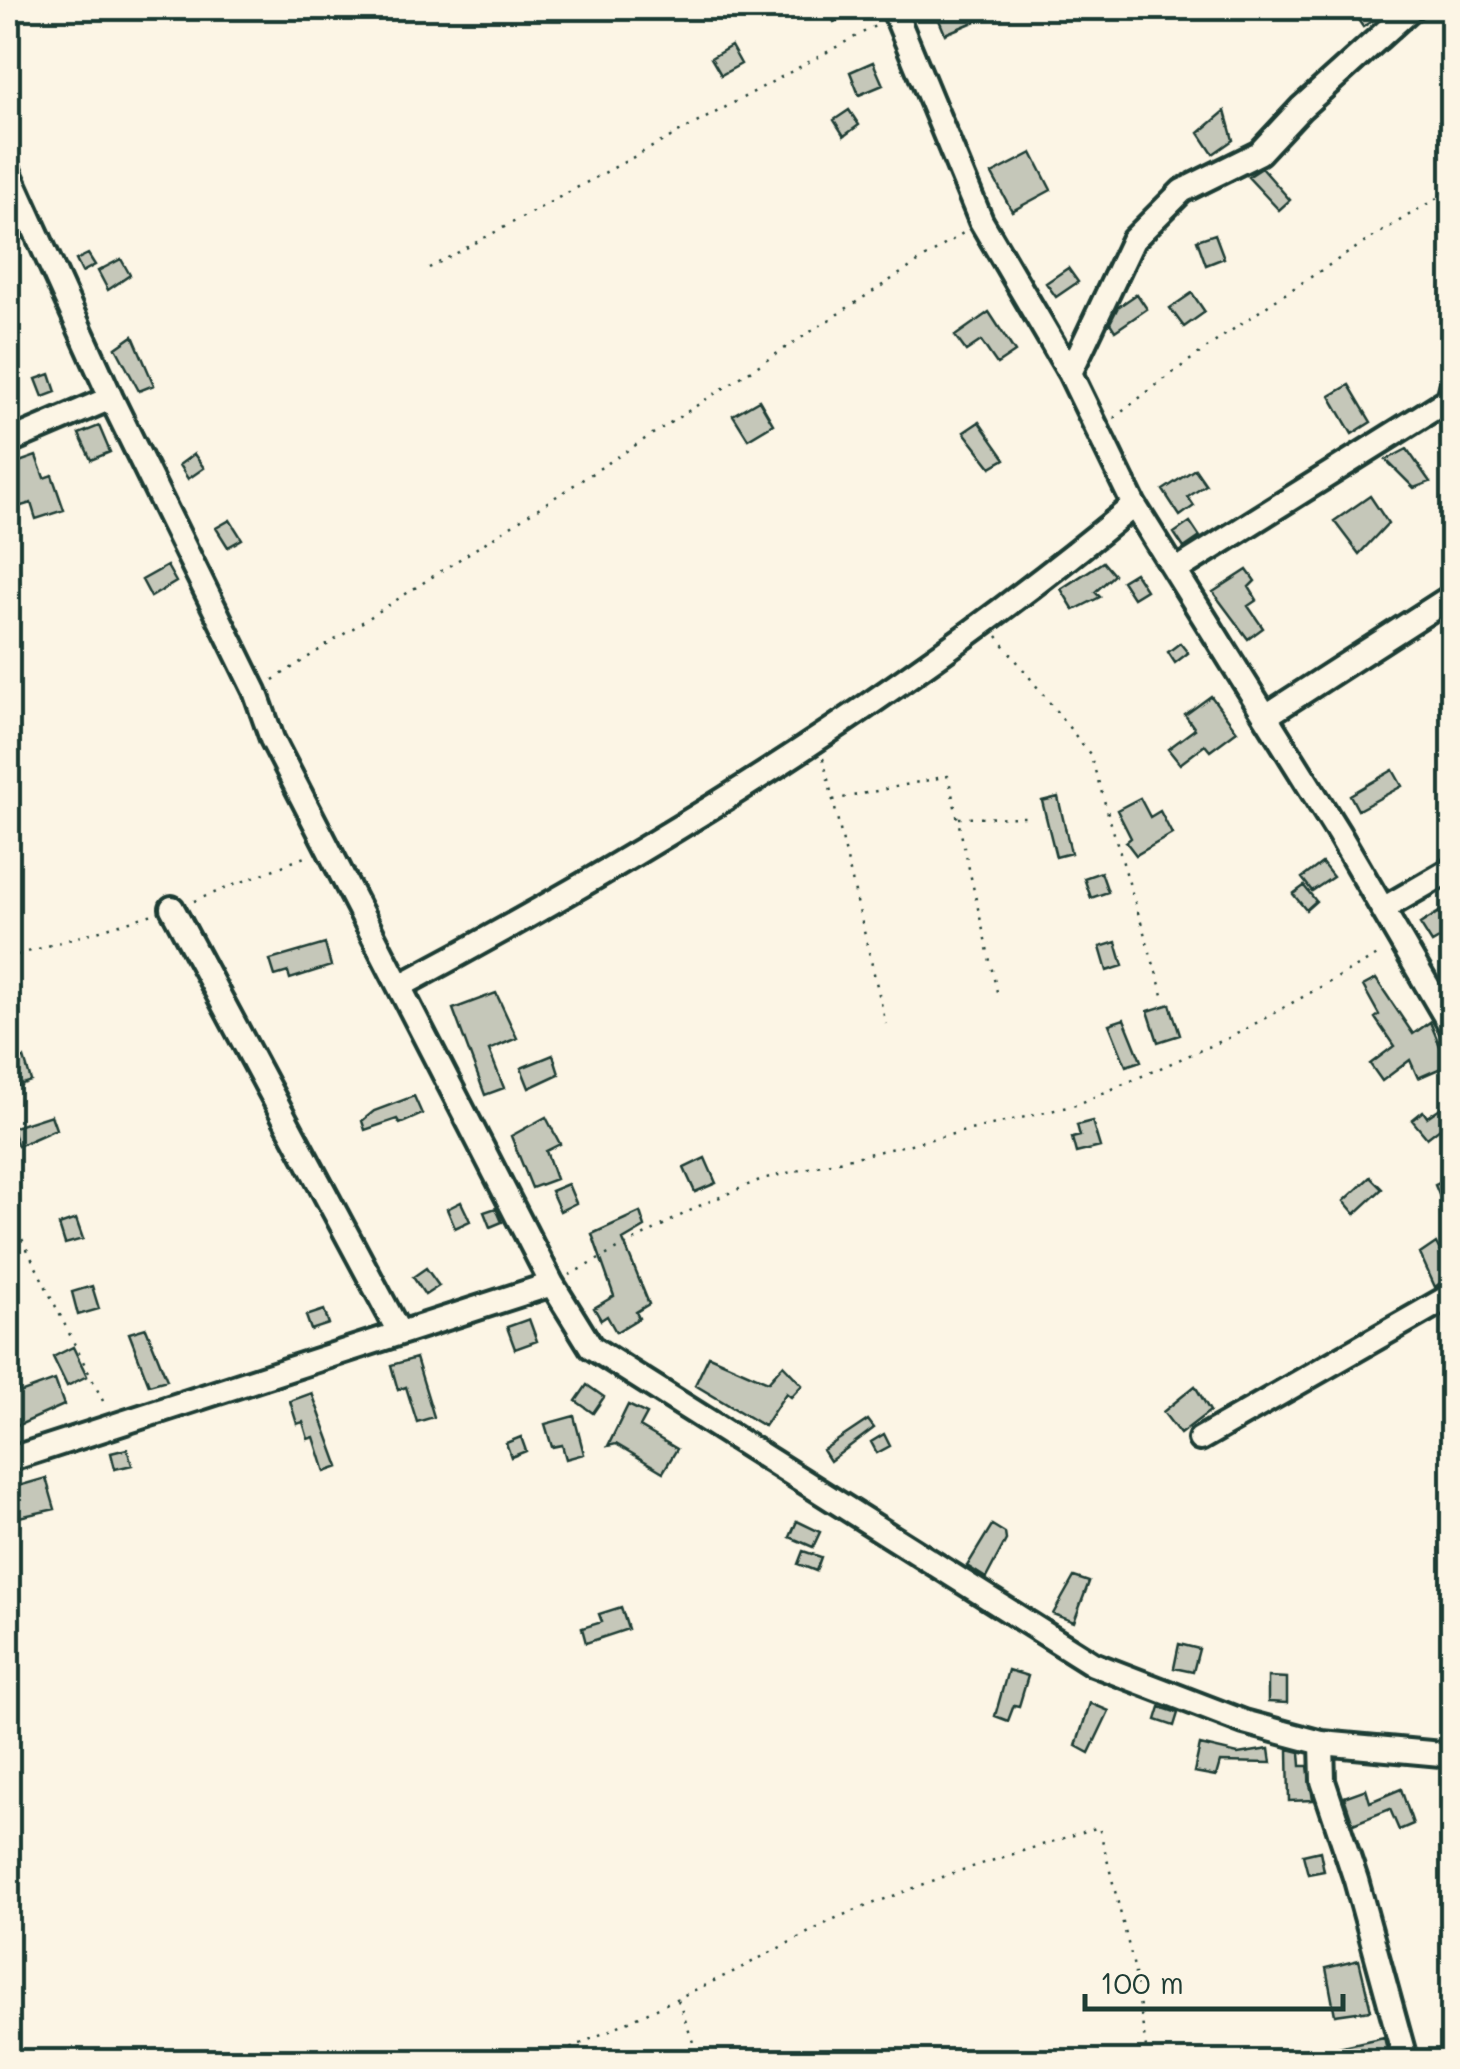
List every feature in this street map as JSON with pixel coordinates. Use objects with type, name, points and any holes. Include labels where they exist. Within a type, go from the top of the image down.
[{"type":"street","points":[[1070,373],[1132,240],[1182,191],[1258,153],[1301,108],[1412,8]]},
{"type":"street","points":[[886,16],[981,221],[1070,373],[1134,506],[1266,716],[1452,1028]]},
{"type":"street","points":[[8,170],[111,398],[255,691],[272,739],[552,1284],[573,1324],[591,1347],[616,1368],[1093,1664],[1244,1722],[1322,1743],[1452,1755]]},
{"type":"street","points":[[1175,571],[1449,399],[1452,387]]},
{"type":"street","points":[[8,442],[111,398]]},
{"type":"street","points":[[400,986],[546,908],[818,737],[987,623],[1134,506]]},
{"type":"street","points":[[1266,716],[1452,596]]},
{"type":"street","points":[[1383,909],[1452,869]]},
{"type":"street","points":[[172,908],[399,1332]]},
{"type":"street","points":[[8,1460],[283,1375],[399,1332],[552,1284]]},
{"type":"street","points":[[1200,1439],[1452,1295]]},
{"type":"street","points":[[1322,1743],[1324,1782],[1356,1880],[1406,2062]]},
{"type":"path","points":[[430,268],[886,16]]},
{"type":"path","points":[[1099,430],[1189,358],[1360,244],[1452,189]]},
{"type":"path","points":[[255,691],[981,221]]},
{"type":"path","points":[[987,623],[1090,754],[1163,996]]},
{"type":"path","points":[[818,737],[886,1024]]},
{"type":"path","points":[[833,800],[948,776],[997,992]]},
{"type":"path","points":[[958,818],[1029,817]]},
{"type":"path","points":[[552,1284],[699,1206],[762,1179],[1076,1105],[1232,1036],[1402,941]]},
{"type":"path","points":[[8,1212],[116,1426]]},
{"type":"path","points":[[542,2062],[838,1917],[922,1884],[1099,1827],[1134,1967],[1148,2062]]},
{"type":"path","points":[[678,1998],[700,2062]]},
{"type":"building","points":[[829,8],[870,8],[870,10],[834,22]]},
{"type":"building","points":[[934,8],[1007,8],[945,34]]},
{"type":"building","points":[[1350,8],[1390,8],[1363,27]]},
{"type":"building","points":[[731,46],[741,64],[721,75],[711,58]]},
{"type":"building","points":[[873,62],[883,85],[859,95],[850,72]]},
{"type":"building","points":[[849,110],[859,125],[844,136],[834,120]]},
{"type":"building","points":[[1225,111],[1233,140],[1213,154],[1199,133]]},
{"type":"building","points":[[1032,153],[1051,190],[1012,211],[992,174]]},
{"type":"building","points":[[1262,168],[1290,200],[1279,210],[1248,177]]},
{"type":"building","points":[[1215,234],[1224,258],[1206,265],[1197,240]]},
{"type":"building","points":[[88,254],[95,265],[82,272],[76,260]]},
{"type":"building","points":[[121,259],[130,275],[108,290],[98,271]]},
{"type":"building","points":[[1068,268],[1078,282],[1056,297],[1046,283]]},
{"type":"building","points":[[1192,293],[1205,312],[1184,327],[1170,308]]},
{"type":"building","points":[[1137,294],[1147,309],[1115,331],[1110,323],[1118,307]]},
{"type":"building","points":[[989,312],[1015,352],[997,364],[981,341],[966,351],[955,336]]},
{"type":"building","points":[[133,336],[154,385],[139,391],[116,348]]},
{"type":"building","points":[[50,374],[56,392],[43,397],[36,379]]},
{"type":"building","points":[[1349,385],[1371,422],[1352,434],[1330,396]]},
{"type":"building","points":[[759,400],[773,424],[748,439],[733,415]]},
{"type":"building","points":[[979,422],[1005,459],[991,467],[964,432]]},
{"type":"building","points":[[99,426],[110,452],[91,460],[79,434]]},
{"type":"building","points":[[1407,449],[1430,482],[1414,488],[1386,460]]},
{"type":"building","points":[[194,454],[204,468],[188,479],[179,465]]},
{"type":"building","points":[[36,456],[44,478],[52,475],[64,510],[36,519],[31,503],[8,510],[8,466]]},
{"type":"building","points":[[1195,469],[1206,485],[1188,497],[1194,506],[1180,516],[1163,490]]},
{"type":"building","points":[[1370,496],[1388,523],[1359,554],[1334,521]]},
{"type":"building","points":[[230,520],[242,539],[228,547],[216,528]]},
{"type":"building","points":[[1190,522],[1200,537],[1184,548],[1174,533]]},
{"type":"building","points":[[1103,562],[1114,575],[1095,592],[1100,597],[1074,610],[1061,589]]},
{"type":"building","points":[[167,566],[176,582],[151,597],[142,580]]},
{"type":"building","points":[[1247,570],[1255,581],[1249,587],[1257,600],[1248,606],[1263,628],[1248,639],[1213,592]]},
{"type":"building","points":[[1135,573],[1146,590],[1133,598],[1122,581]]},
{"type":"building","points":[[1180,643],[1188,653],[1175,663],[1168,652]]},
{"type":"building","points":[[1211,696],[1237,731],[1210,751],[1205,745],[1180,764],[1168,749],[1195,729],[1185,715]]},
{"type":"building","points":[[1393,770],[1402,786],[1358,810],[1350,795]]},
{"type":"building","points":[[1058,797],[1071,853],[1056,857],[1042,801]]},
{"type":"building","points":[[1140,798],[1150,817],[1160,811],[1172,834],[1136,855],[1126,842],[1131,838],[1117,810]]},
{"type":"building","points":[[1322,863],[1333,877],[1312,891],[1302,878]]},
{"type":"building","points":[[1101,872],[1108,892],[1091,898],[1084,878]]},
{"type":"building","points":[[1304,886],[1316,901],[1306,910],[1293,894]]},
{"type":"building","points":[[1439,912],[1451,932],[1432,943],[1420,924]]},
{"type":"building","points":[[1116,942],[1123,966],[1107,971],[1100,947]]},
{"type":"building","points":[[325,944],[331,966],[290,979],[288,972],[275,976],[270,960]]},
{"type":"building","points":[[1376,979],[1413,1034],[1430,1022],[1448,1065],[1418,1078],[1410,1060],[1382,1081],[1370,1064],[1394,1046],[1375,1018],[1379,1015],[1363,986]]},
{"type":"building","points":[[496,993],[517,1038],[489,1050],[504,1088],[485,1095],[453,1009]]},
{"type":"building","points":[[1170,1004],[1180,1035],[1158,1042],[1148,1011]]},
{"type":"building","points":[[1124,1019],[1141,1061],[1126,1066],[1109,1024]]},
{"type":"building","points":[[553,1055],[559,1074],[529,1088],[521,1068]]},
{"type":"building","points":[[24,1058],[31,1081],[8,1089],[8,1063]]},
{"type":"building","points":[[414,1096],[422,1114],[400,1124],[397,1119],[365,1130],[362,1121],[374,1111]]},
{"type":"building","points":[[1452,1100],[1452,1146],[1440,1128],[1427,1138],[1412,1120],[1423,1111],[1427,1117]]},
{"type":"building","points":[[51,1115],[56,1129],[18,1146],[11,1128]]},
{"type":"building","points":[[546,1117],[560,1144],[546,1151],[556,1179],[532,1188],[511,1136]]},
{"type":"building","points":[[1092,1121],[1100,1147],[1076,1153],[1072,1138],[1080,1136],[1077,1125]]},
{"type":"building","points":[[705,1158],[716,1183],[695,1192],[684,1168]]},
{"type":"building","points":[[1370,1177],[1382,1189],[1355,1214],[1344,1201]]},
{"type":"building","points":[[1452,1177],[1452,1226],[1435,1185]]},
{"type":"building","points":[[568,1184],[576,1203],[560,1211],[551,1191]]},
{"type":"building","points":[[461,1202],[470,1221],[455,1228],[447,1209]]},
{"type":"building","points":[[496,1208],[502,1222],[490,1227],[484,1212]]},
{"type":"building","points":[[640,1212],[645,1227],[623,1240],[649,1304],[636,1312],[639,1318],[616,1332],[607,1316],[601,1320],[594,1308],[614,1296],[592,1234]]},
{"type":"building","points":[[76,1219],[83,1239],[65,1244],[59,1225]]},
{"type":"building","points":[[1436,1243],[1452,1274],[1435,1287],[1420,1254]]},
{"type":"building","points":[[426,1268],[439,1286],[425,1295],[413,1277]]},
{"type":"building","points":[[92,1286],[99,1309],[78,1315],[72,1292]]},
{"type":"building","points":[[324,1310],[329,1324],[311,1330],[306,1316]]},
{"type":"building","points":[[529,1319],[537,1341],[515,1349],[507,1327]]},
{"type":"building","points":[[146,1328],[167,1380],[149,1385],[129,1333]]},
{"type":"building","points":[[73,1347],[87,1376],[67,1386],[53,1357]]},
{"type":"building","points":[[709,1356],[768,1382],[783,1365],[802,1385],[791,1397],[786,1393],[764,1426],[695,1385]]},
{"type":"building","points":[[416,1358],[434,1417],[417,1422],[406,1387],[398,1390],[391,1365]]},
{"type":"building","points":[[8,1364],[20,1393],[55,1380],[64,1405],[17,1426],[8,1404]]},
{"type":"building","points":[[587,1385],[604,1397],[593,1413],[576,1401]]},
{"type":"building","points":[[1195,1386],[1210,1411],[1180,1434],[1163,1412]]},
{"type":"building","points":[[312,1393],[339,1467],[325,1472],[314,1437],[308,1439],[303,1422],[297,1424],[290,1401]]},
{"type":"building","points":[[628,1405],[647,1414],[640,1427],[677,1449],[663,1472],[616,1444],[608,1446]]},
{"type":"building","points":[[574,1416],[584,1454],[566,1459],[562,1445],[552,1447],[545,1424]]},
{"type":"building","points":[[868,1420],[874,1428],[830,1461],[823,1450]]},
{"type":"building","points":[[884,1434],[890,1446],[877,1453],[871,1442]]},
{"type":"building","points":[[521,1437],[526,1451],[511,1457],[506,1443]]},
{"type":"building","points":[[127,1449],[132,1465],[115,1469],[111,1453]]},
{"type":"building","points":[[46,1478],[55,1509],[10,1519],[8,1489]]},
{"type":"building","points":[[797,1521],[820,1532],[813,1547],[790,1537]]},
{"type":"building","points":[[992,1525],[1005,1533],[1006,1540],[986,1578],[967,1566]]},
{"type":"building","points":[[803,1551],[821,1557],[816,1571],[798,1564]]},
{"type":"building","points":[[1074,1577],[1089,1582],[1074,1622],[1053,1614]]},
{"type":"building","points":[[621,1607],[628,1629],[586,1643],[582,1628],[602,1622],[599,1614]]},
{"type":"building","points":[[1179,1644],[1199,1649],[1193,1672],[1174,1668]]},
{"type":"building","points":[[1008,1670],[1028,1676],[1019,1706],[1014,1705],[1008,1721],[995,1716]]},
{"type":"building","points":[[1268,1677],[1287,1678],[1287,1703],[1268,1702]]},
{"type":"building","points":[[1090,1703],[1109,1711],[1089,1753],[1076,1746]]},
{"type":"building","points":[[1160,1707],[1178,1713],[1174,1726],[1156,1720]]},
{"type":"building","points":[[1200,1745],[1238,1754],[1269,1749],[1271,1763],[1220,1762],[1216,1776],[1194,1772]]},
{"type":"building","points":[[1288,1749],[1300,1752],[1301,1766],[1308,1766],[1313,1800],[1289,1801]]},
{"type":"building","points":[[1366,1789],[1370,1802],[1401,1789],[1413,1824],[1399,1830],[1390,1809],[1353,1824],[1344,1797]]},
{"type":"building","points":[[1320,1851],[1324,1871],[1308,1874],[1303,1855]]},
{"type":"building","points":[[1359,1960],[1371,2010],[1335,2015],[1326,1968]]},
{"type":"building","points":[[1384,2037],[1390,2062],[1299,2062],[1298,2056]]}]
